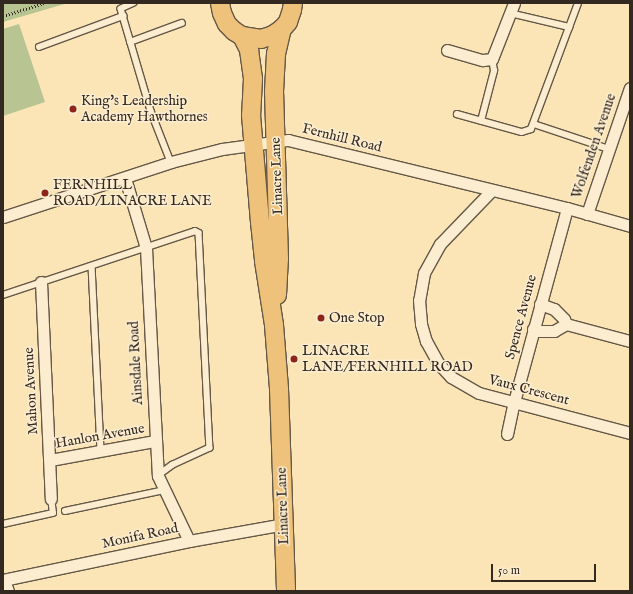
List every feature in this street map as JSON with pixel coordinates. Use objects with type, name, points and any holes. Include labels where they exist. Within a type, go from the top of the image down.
[{"type":"main road","points":[[220,3],[222,13],[227,24],[242,36],[261,38],[273,35],[282,29]]},
{"type":"main road","name":"Linacre Lane","points":[[274,324],[279,259],[274,92],[276,54],[282,29],[288,22],[293,3]]},
{"type":"main road","name":"Linacre Lane","points":[[242,36],[249,50],[253,79],[251,115],[264,262],[274,324],[279,389],[286,591]]},
{"type":"street","points":[[447,50],[483,60],[492,59],[512,8]]},
{"type":"street","name":"Wolfenden Avenue","points":[[587,214],[630,88]]},
{"type":"street","name":"Fernhill Road","points":[[3,217],[171,162],[222,149],[275,140],[288,140],[306,143],[567,208],[630,226]]},
{"type":"street","name":"Ainsdale Road","points":[[125,178],[146,248],[158,476],[189,541]]},
{"type":"street","name":"Vaux Crescent","points":[[492,190],[451,231],[427,265],[420,288],[419,313],[426,341],[439,364],[451,377],[479,393],[630,433]]},
{"type":"street","name":"Spence Avenue","points":[[507,434],[533,329],[567,208]]},
{"type":"street","name":"Mahon Avenue","points":[[41,282],[51,499]]},
{"type":"street","points":[[540,304],[554,308],[564,319],[566,324]]},
{"type":"street","points":[[533,329],[540,331],[554,331],[566,324],[630,341]]},
{"type":"street","name":"Hanlon Avenue","points":[[50,460],[156,441]]},
{"type":"street","name":"Monifa Road","points":[[4,580],[189,541],[284,524]]},
{"type":"street","points":[[4,580],[8,591]]},
{"type":"lane","points":[[134,3],[121,9],[151,111],[171,162]]},
{"type":"lane","points":[[457,114],[525,132],[531,129],[578,3]]},
{"type":"lane","points":[[512,8],[569,27]]},
{"type":"lane","points":[[39,47],[123,16]]},
{"type":"lane","points":[[130,42],[182,23]]},
{"type":"lane","points":[[481,121],[494,71],[492,59]]},
{"type":"lane","points":[[534,124],[609,149]]},
{"type":"lane","points":[[3,295],[195,231],[199,233],[210,448],[173,465],[158,476]]},
{"type":"lane","points":[[92,266],[101,451]]},
{"type":"lane","points":[[65,511],[165,490]]},
{"type":"lane","points":[[3,524],[53,513],[51,499]]},
{"type":"path","points":[[3,16],[44,3]]},
{"type":"green space","points":[[3,3],[68,3],[3,22]]},
{"type":"green space","points":[[19,24],[45,102],[3,116],[3,29]]},
{"type":"place","name":"King's Leadership Academy Hawthornes","points":[[73,109]]},
{"type":"place","name":"FERNHILL ROAD/LINACRE LANE","points":[[45,193]]},
{"type":"place","name":"One Stop","points":[[321,318]]},
{"type":"place","name":"LINACRE LANE/FERNHILL ROAD","points":[[294,359]]}]
